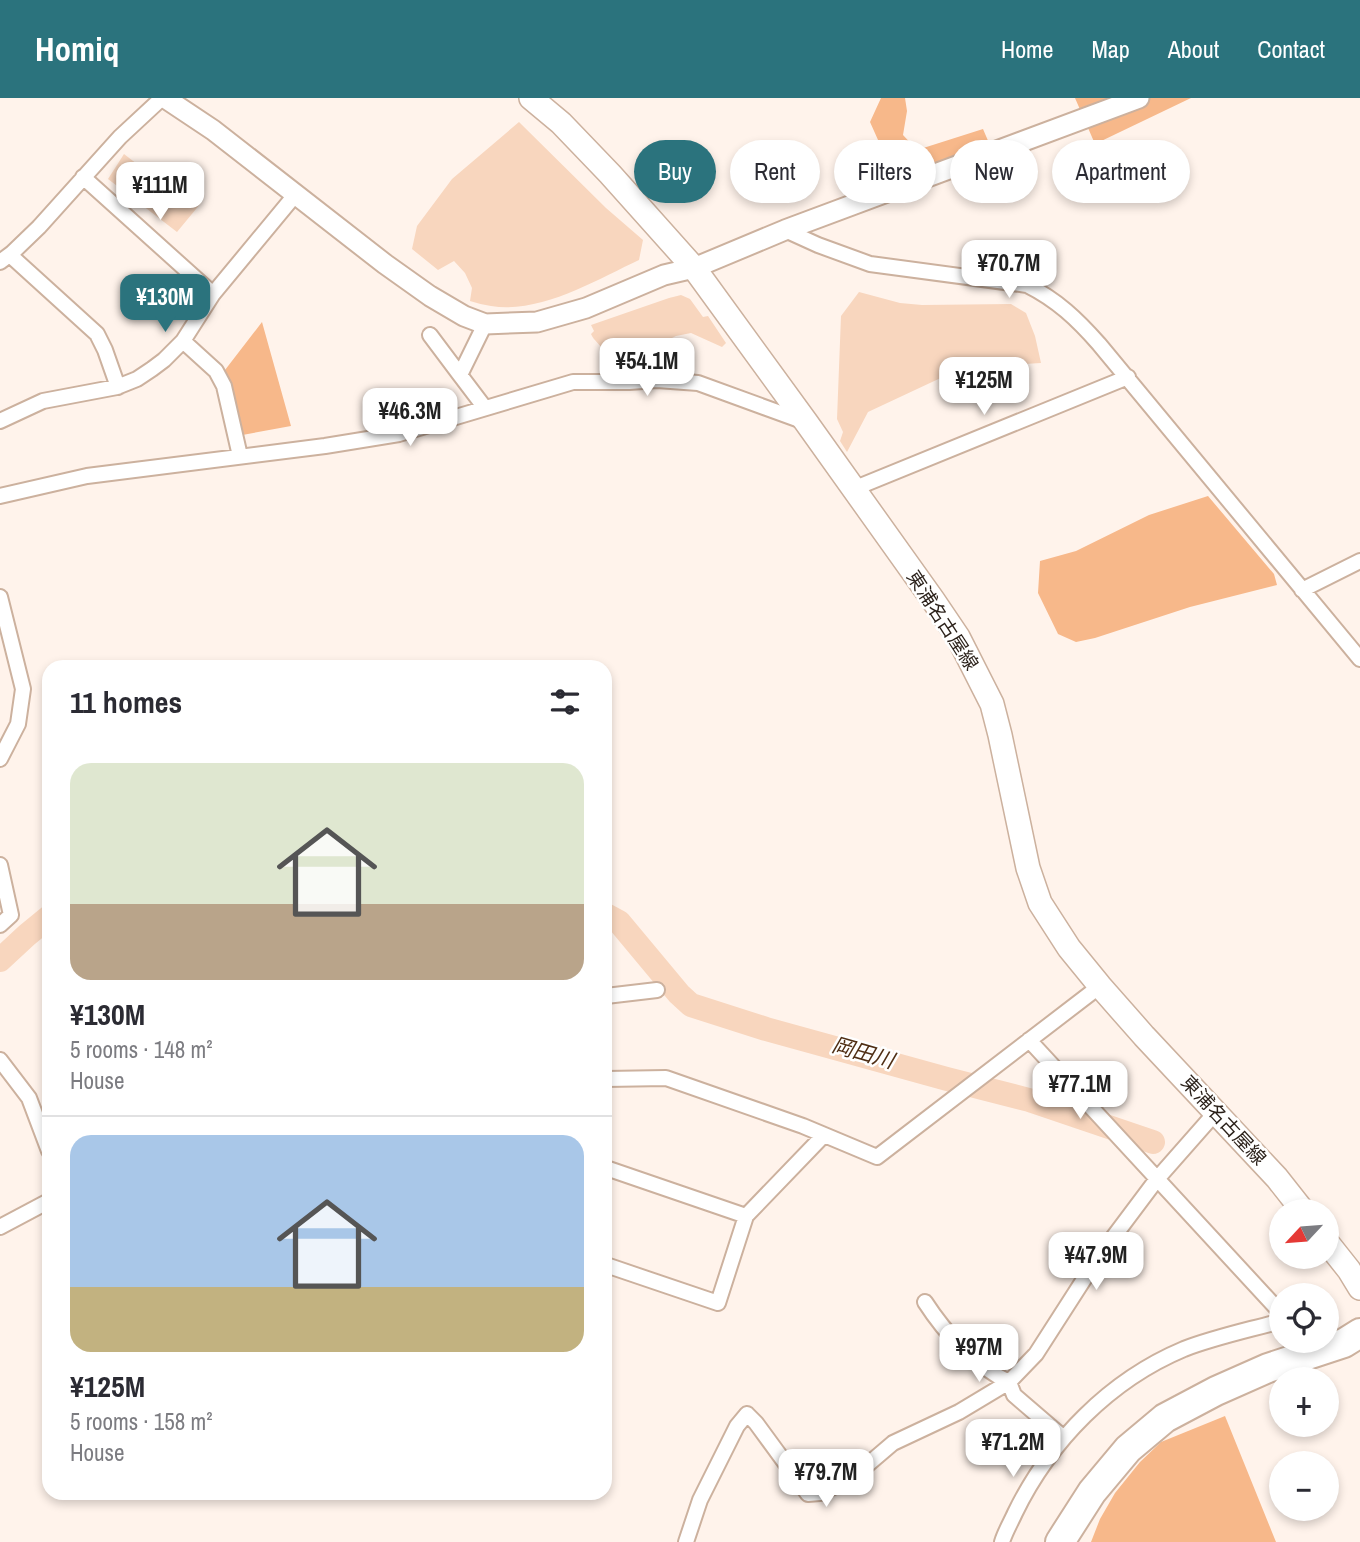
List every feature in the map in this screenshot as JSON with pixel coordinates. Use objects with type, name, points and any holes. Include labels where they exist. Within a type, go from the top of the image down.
[{"type":"highway","points":[[1339,1329],[1360,1324]]},
{"type":"highway","points":[[1060,1542],[1092,1492],[1128,1449],[1166,1418],[1237,1381],[1344,1343],[1360,1333]]},
{"type":"highway","points":[[1045,1542],[1051,1526],[1078,1480],[1111,1442],[1150,1409],[1202,1379],[1269,1353]]},
{"type":"main road","name":"東浦名古屋線","points":[[531,98],[561,123],[610,174],[694,268],[946,618],[992,704],[1028,868],[1040,903],[1069,948],[1100,986],[1294,1199]]},
{"type":"main road","points":[[1339,1257],[1360,1288]]},
{"type":"street","points":[[118,387],[97,334],[5,259],[39,227],[120,137],[163,98],[213,130],[430,296],[464,316],[485,324],[537,322],[586,308],[664,275],[694,268],[785,230],[1139,98]]},
{"type":"street","points":[[83,177],[213,293]]},
{"type":"street","points":[[0,421],[43,401],[118,387],[137,379],[164,360],[183,341],[213,293],[295,195]]},
{"type":"street","points":[[785,230],[870,264],[1027,285],[1046,295],[1076,318],[1128,377],[1360,659]]},
{"type":"street","points":[[460,375],[485,324]]},
{"type":"street","points":[[430,335],[485,408]]},
{"type":"street","points":[[183,341],[216,371],[224,386],[240,456]]},
{"type":"street","points":[[853,489],[1128,377]]},
{"type":"street","points":[[0,496],[87,476],[325,446],[399,433],[573,382],[657,380],[698,383],[806,422]]},
{"type":"street","points":[[1302,590],[1360,561]]},
{"type":"street","points":[[0,597],[23,689],[18,724],[0,759]]},
{"type":"street","points":[[0,865],[11,915],[0,925]]},
{"type":"street","points":[[612,1079],[666,1079],[803,1126],[877,1157],[1100,986]]},
{"type":"street","points":[[612,995],[657,990]]},
{"type":"street","points":[[1029,1040],[1269,1300]]},
{"type":"street","points":[[0,1060],[29,1098],[42,1132]]},
{"type":"street","points":[[686,1542],[700,1500],[737,1426],[747,1414],[808,1494],[820,1493],[852,1478],[892,1443],[959,1412],[1009,1382],[1036,1354],[1097,1259],[1157,1179],[1216,1112]]},
{"type":"street","points":[[612,1267],[718,1303],[746,1216],[824,1135]]},
{"type":"street","points":[[612,1170],[746,1216]]},
{"type":"street","points":[[0,1227],[42,1205]]},
{"type":"street","points":[[925,1301],[945,1329],[964,1349],[996,1376],[1009,1382],[1014,1395],[1064,1438]]},
{"type":"street","points":[[1002,1542],[1027,1490],[1045,1462],[1082,1417],[1100,1401],[1128,1380],[1185,1349],[1269,1324]]},
{"type":"shaded area","points":[[881,98],[905,98],[907,111],[903,135],[908,140],[878,140],[870,122]]},
{"type":"shaded area","points":[[1075,98],[1191,98],[1103,140],[1093,140]]},
{"type":"shaded area","points":[[519,122],[606,208],[643,240],[639,260],[568,294],[529,305],[491,306],[470,301],[472,288],[465,273],[454,261],[438,270],[412,249],[417,226],[452,179]]},
{"type":"shaded area","points":[[983,129],[988,140],[950,140],[950,158],[936,163],[936,144]]},
{"type":"shaded area","points":[[124,154],[159,181],[165,175],[201,203],[177,232],[108,179]]},
{"type":"shaded area","points":[[859,292],[900,303],[922,305],[1011,304],[1026,313],[1041,363],[962,368],[868,412],[847,452],[840,441],[843,432],[837,419],[841,316]]},
{"type":"shaded area","points":[[681,295],[690,299],[703,317],[708,316],[726,343],[722,347],[691,333],[676,336],[642,353],[610,348],[604,351],[591,334],[594,331],[591,325]]},
{"type":"shaded area","points":[[262,322],[291,426],[237,436],[230,384],[225,370]]},
{"type":"shaded area","points":[[1208,496],[1274,574],[1277,585],[1190,607],[1095,638],[1076,642],[1058,634],[1038,593],[1040,561],[1076,551],[1149,515]]},
{"type":"shaded area","points":[[1225,1416],[1276,1542],[1091,1542],[1115,1493],[1140,1462],[1161,1442]]},
{"type":"waterway","name":"岡田川","points":[[612,918],[619,922],[691,1005],[766,1029],[1029,1100],[1153,1142]]},
{"type":"waterway","name":"岡田川","points":[[0,960],[42,923]]}]
